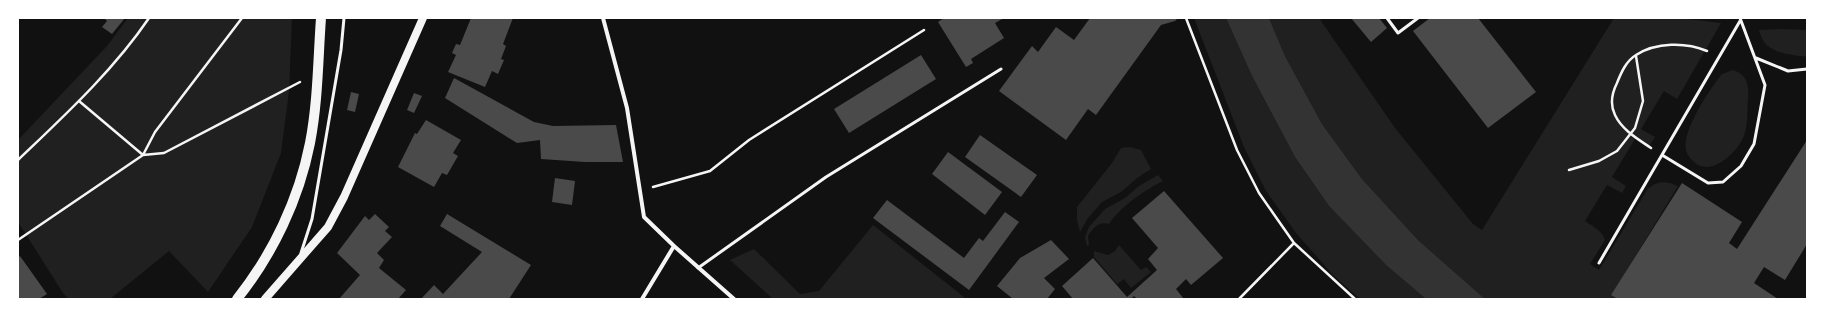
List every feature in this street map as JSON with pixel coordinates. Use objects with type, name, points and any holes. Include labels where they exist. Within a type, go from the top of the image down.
[{"type":"main road","points":[[237,299],[266,258],[284,224],[299,184],[310,143],[315,105],[321,18]]},
{"type":"main road","points":[[265,299],[328,227],[344,198],[423,18]]},
{"type":"street","points":[[603,18],[627,108],[644,217],[698,268],[734,299]]},
{"type":"street","points":[[642,299],[674,246]]},
{"type":"lane","points":[[297,264],[312,219],[341,50],[344,18]]},
{"type":"lane","points":[[1387,18],[1398,33],[1418,18]]},
{"type":"lane","points":[[1599,264],[1740,19]]},
{"type":"lane","points":[[1662,155],[1708,183],[1723,182],[1741,166],[1754,144],[1765,85],[1740,19]]},
{"type":"lane","points":[[1756,58],[1788,71],[1807,69]]},
{"type":"lane","points":[[698,268],[826,177],[1001,69]]},
{"type":"path","points":[[18,160],[79,101],[137,36],[149,18]]},
{"type":"path","points":[[143,156],[155,132],[242,18]]},
{"type":"path","points":[[1186,18],[1237,150],[1259,193],[1294,243],[1355,299]]},
{"type":"path","points":[[640,190],[710,171],[749,140],[924,30]]},
{"type":"path","points":[[1662,155],[1625,129],[1615,115],[1611,102],[1614,88],[1622,72],[1636,55],[1647,50],[1679,45],[1700,48],[1719,55]]},
{"type":"path","points":[[1569,170],[1599,161],[1617,151],[1635,128],[1643,101],[1636,55]]},
{"type":"path","points":[[18,240],[143,156],[164,153],[317,74]]},
{"type":"path","points":[[79,101],[143,156]]},
{"type":"path","points":[[1239,299],[1294,243]]},
{"type":"shaded area","points":[[128,18],[292,18],[289,91],[281,153],[252,227],[208,292],[169,251],[110,299],[69,299],[63,293],[18,222],[18,140],[107,46]]},
{"type":"shaded area","points":[[1194,18],[1226,18],[1252,76],[1295,157],[1329,206],[1386,265],[1426,299],[1360,299],[1333,275],[1296,233],[1266,191],[1244,147]]},
{"type":"shaded area","points":[[1226,18],[1269,18],[1285,56],[1322,124],[1362,179],[1418,240],[1485,299],[1426,299],[1386,265],[1329,206],[1295,157],[1252,76]]},
{"type":"shaded area","points":[[1269,18],[1319,18],[1395,128],[1473,224],[1482,230],[1614,18],[1679,18],[1721,23],[1677,99],[1664,91],[1641,129],[1655,137],[1648,148],[1635,139],[1612,177],[1626,186],[1622,193],[1607,185],[1585,221],[1599,231],[1605,240],[1590,264],[1599,270],[1647,190],[1654,184],[1662,182],[1678,186],[1612,295],[1618,299],[1485,299],[1418,240],[1362,179],[1322,124],[1285,56]]},
{"type":"shaded area","points":[[1759,30],[1807,30],[1807,57],[1784,53],[1771,48],[1762,38]]},
{"type":"shaded area","points":[[1733,70],[1745,78],[1748,85],[1747,118],[1744,136],[1736,149],[1724,161],[1709,167],[1701,166],[1689,157],[1686,150],[1686,142],[1691,123],[1718,79],[1722,74]]},
{"type":"shaded area","points":[[1130,147],[1141,150],[1151,169],[1137,178],[1121,192],[1102,202],[1088,218],[1080,232],[1077,220],[1077,207],[1112,163],[1121,148]]},
{"type":"shaded area","points":[[1158,175],[1163,181],[1133,200],[1120,211],[1109,224],[1102,223],[1094,228],[1088,236],[1089,245],[1087,246],[1085,237],[1089,227],[1105,209],[1125,198],[1139,186]]},
{"type":"shaded area","points":[[873,225],[964,297],[963,299],[773,299],[730,260],[754,249],[800,294],[819,291]]},
{"type":"shaded area","points":[[1119,245],[1141,270],[1146,267],[1151,272],[1131,288],[1124,279],[1117,284],[1094,257],[1094,251],[1108,255],[1115,251]]},
{"type":"building","points":[[104,18],[125,18],[112,34],[102,27],[107,21]]},
{"type":"building","points":[[471,18],[513,18],[503,44],[506,46],[501,59],[504,60],[498,74],[492,71],[485,87],[448,72],[456,55],[452,53],[456,44],[460,45]]},
{"type":"building","points":[[944,18],[1004,18],[995,23],[1004,38],[971,59],[973,63],[966,67],[938,22]]},
{"type":"building","points":[[1090,18],[1178,18],[1175,21],[1161,25],[1096,115],[1088,109],[1066,140],[999,91],[1032,46],[1038,52],[1056,27],[1074,40]]},
{"type":"building","points":[[1351,18],[1379,18],[1387,28],[1371,42]]},
{"type":"building","points":[[1430,18],[1478,18],[1536,92],[1488,128],[1413,31]]},
{"type":"building","points":[[921,55],[936,79],[849,133],[834,109]]},
{"type":"building","points":[[454,78],[534,122],[553,126],[616,125],[623,162],[585,162],[541,159],[540,140],[517,143],[445,98]]},
{"type":"building","points":[[351,92],[359,94],[355,112],[347,110]]},
{"type":"building","points":[[414,93],[422,96],[414,113],[407,110]]},
{"type":"building","points":[[426,120],[461,140],[453,153],[458,156],[447,175],[442,173],[434,187],[398,167],[415,133],[417,134]]},
{"type":"building","points":[[980,135],[1037,175],[1021,197],[965,157]]},
{"type":"building","points":[[1807,140],[1807,244],[1785,280],[1764,267],[1754,283],[1778,299],[1618,299],[1611,295],[1682,183],[1742,222],[1729,243],[1737,249]]},
{"type":"building","points":[[948,152],[1002,192],[985,215],[932,174]]},
{"type":"building","points":[[555,178],[575,181],[572,205],[552,202]]},
{"type":"building","points":[[1164,191],[1223,258],[1191,285],[1186,279],[1176,289],[1184,299],[1137,299],[1134,296],[1131,299],[1073,299],[1062,286],[1093,258],[1127,297],[1157,270],[1148,259],[1158,248],[1132,218]]},
{"type":"building","points":[[887,200],[964,258],[979,238],[983,241],[1005,212],[1019,222],[969,290],[873,218]]},
{"type":"building","points":[[375,214],[389,227],[385,231],[392,237],[377,253],[384,260],[379,268],[406,290],[398,299],[339,299],[360,275],[337,253],[365,216],[369,220]]},
{"type":"building","points":[[447,214],[531,265],[509,299],[421,299],[434,285],[443,294],[482,252],[440,226]]},
{"type":"building","points":[[1051,240],[1069,259],[1044,278],[1055,289],[1047,299],[1013,299],[997,286],[1020,258]]},
{"type":"building","points":[[20,256],[47,294],[39,299],[18,299],[18,258]]}]
